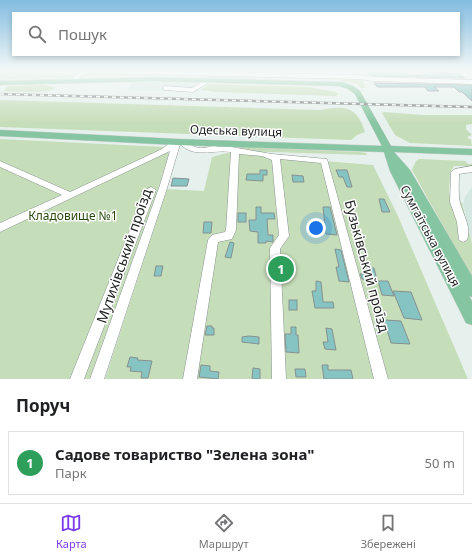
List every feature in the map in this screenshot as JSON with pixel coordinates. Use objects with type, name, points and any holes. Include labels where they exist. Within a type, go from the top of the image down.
[{"type":"main road","name":"Сумгаїтська вулиця","points":[[353,89],[356,90],[362,100],[389,151],[396,171],[472,316]]},
{"type":"main road","name":"Одеська вулиця","points":[[0,134],[179,142],[230,147],[472,152]]},
{"type":"main road","name":"Сумгаїтська вулиця","points":[[389,151],[406,172],[472,290]]},
{"type":"street","points":[[180,89],[193,90],[195,89]]},
{"type":"street","points":[[0,228],[169,149],[179,142],[187,148],[201,151],[232,149],[230,147]]},
{"type":"street","name":"Мутихівський проїзд","points":[[97,379],[179,142]]},
{"type":"street","points":[[230,147],[275,157],[284,236],[274,248],[279,379]]},
{"type":"street","points":[[190,379],[213,240],[228,236],[231,230],[230,147]]},
{"type":"street","name":"Бузьківський проїзд","points":[[275,157],[324,161],[381,379]]},
{"type":"street","points":[[0,164],[64,192],[69,196]]},
{"type":"street","points":[[463,237],[462,222],[455,202],[455,172],[472,169]]},
{"type":"street","points":[[77,379],[151,190]]},
{"type":"shaded area","points":[[128,89],[201,89],[197,92],[127,90]]},
{"type":"shaded area","points":[[472,187],[472,242],[463,204],[465,197]]},
{"type":"green space","points":[[5,89],[55,89],[38,92],[3,91]]},
{"type":"green space","points":[[203,89],[318,89],[338,94],[336,96],[216,92],[201,90]]},
{"type":"green space","points":[[0,100],[321,110],[330,108],[344,108],[354,113],[358,117],[365,132],[357,135],[351,140],[0,127]]},
{"type":"green space","points":[[382,113],[423,115],[472,115],[472,124],[466,125],[466,129],[472,135],[467,137],[471,140],[472,146],[410,143],[395,135]]},
{"type":"green space","name":"Кладовище №1","points":[[0,139],[164,147],[164,150],[170,154],[93,379],[0,379]]},
{"type":"green space","points":[[234,148],[359,152],[366,153],[367,155],[240,151]]},
{"type":"green space","points":[[227,153],[373,165],[397,214],[468,379],[105,379],[167,189],[204,191],[212,157]]},
{"type":"green space","points":[[419,159],[465,161],[468,164],[472,164],[472,166],[454,166],[450,173],[449,194],[462,203],[472,244],[472,278],[412,170],[416,161]]},
{"type":"building","points":[[426,89],[436,89],[439,91],[428,91]]},
{"type":"building","points":[[456,89],[472,89],[472,101],[462,92],[459,92]]},
{"type":"building","points":[[260,170],[267,170],[267,175],[263,175],[263,181],[246,180],[247,174],[260,174]]},
{"type":"building","points":[[336,170],[347,170],[352,187],[347,187],[343,177],[339,177]]},
{"type":"building","points":[[292,175],[303,176],[304,182],[293,182]]},
{"type":"building","points":[[173,178],[189,179],[187,186],[171,186]]},
{"type":"building","points":[[379,199],[384,199],[390,212],[382,212]]},
{"type":"building","points":[[256,207],[261,207],[261,213],[274,213],[275,219],[267,219],[268,235],[273,235],[273,242],[266,241],[266,243],[258,243],[258,232],[250,231],[249,220],[256,220]]},
{"type":"building","points":[[323,207],[330,207],[337,235],[326,234]]},
{"type":"building","points":[[238,213],[246,213],[246,222],[238,222]]},
{"type":"building","points":[[204,222],[212,222],[211,233],[203,233]]},
{"type":"building","points":[[230,242],[234,243],[231,258],[225,257]]},
{"type":"building","points":[[335,249],[341,250],[349,282],[339,281],[336,267],[339,267]]},
{"type":"building","points":[[156,266],[163,266],[161,276],[154,276]]},
{"type":"building","points":[[364,268],[374,268],[377,280],[362,279],[360,274],[365,274]]},
{"type":"building","points":[[316,281],[321,282],[323,302],[333,302],[334,308],[315,308],[312,291],[316,291]]},
{"type":"building","points":[[378,281],[388,281],[394,296],[382,295]]},
{"type":"building","points":[[393,291],[411,292],[422,320],[404,318]]},
{"type":"building","points":[[289,300],[297,300],[297,310],[289,310]]},
{"type":"building","points":[[384,320],[401,321],[410,344],[391,343]]},
{"type":"building","points":[[207,326],[212,326],[212,328],[214,328],[214,335],[205,335]]},
{"type":"building","points":[[291,327],[296,327],[299,353],[286,352],[285,334],[291,334]]},
{"type":"building","points":[[326,328],[332,329],[336,350],[325,349],[323,342],[328,342]]},
{"type":"building","points":[[242,337],[259,337],[259,344],[242,342]]},
{"type":"building","points":[[130,357],[138,358],[137,360],[152,361],[148,378],[141,378],[142,372],[130,371],[131,367],[127,367]]},
{"type":"building","points":[[201,365],[210,366],[210,371],[219,372],[218,379],[199,377]]},
{"type":"building","points":[[322,365],[328,365],[328,370],[351,370],[353,379],[324,379]]},
{"type":"building","points":[[253,368],[260,369],[260,379],[252,379]]},
{"type":"building","points":[[295,369],[305,369],[306,377],[296,377]]},
{"type":"railway","points":[[0,94],[472,107]]},
{"type":"place","name":"Садове товариство \"Зелена зона\"","points":[[281,269]]}]
